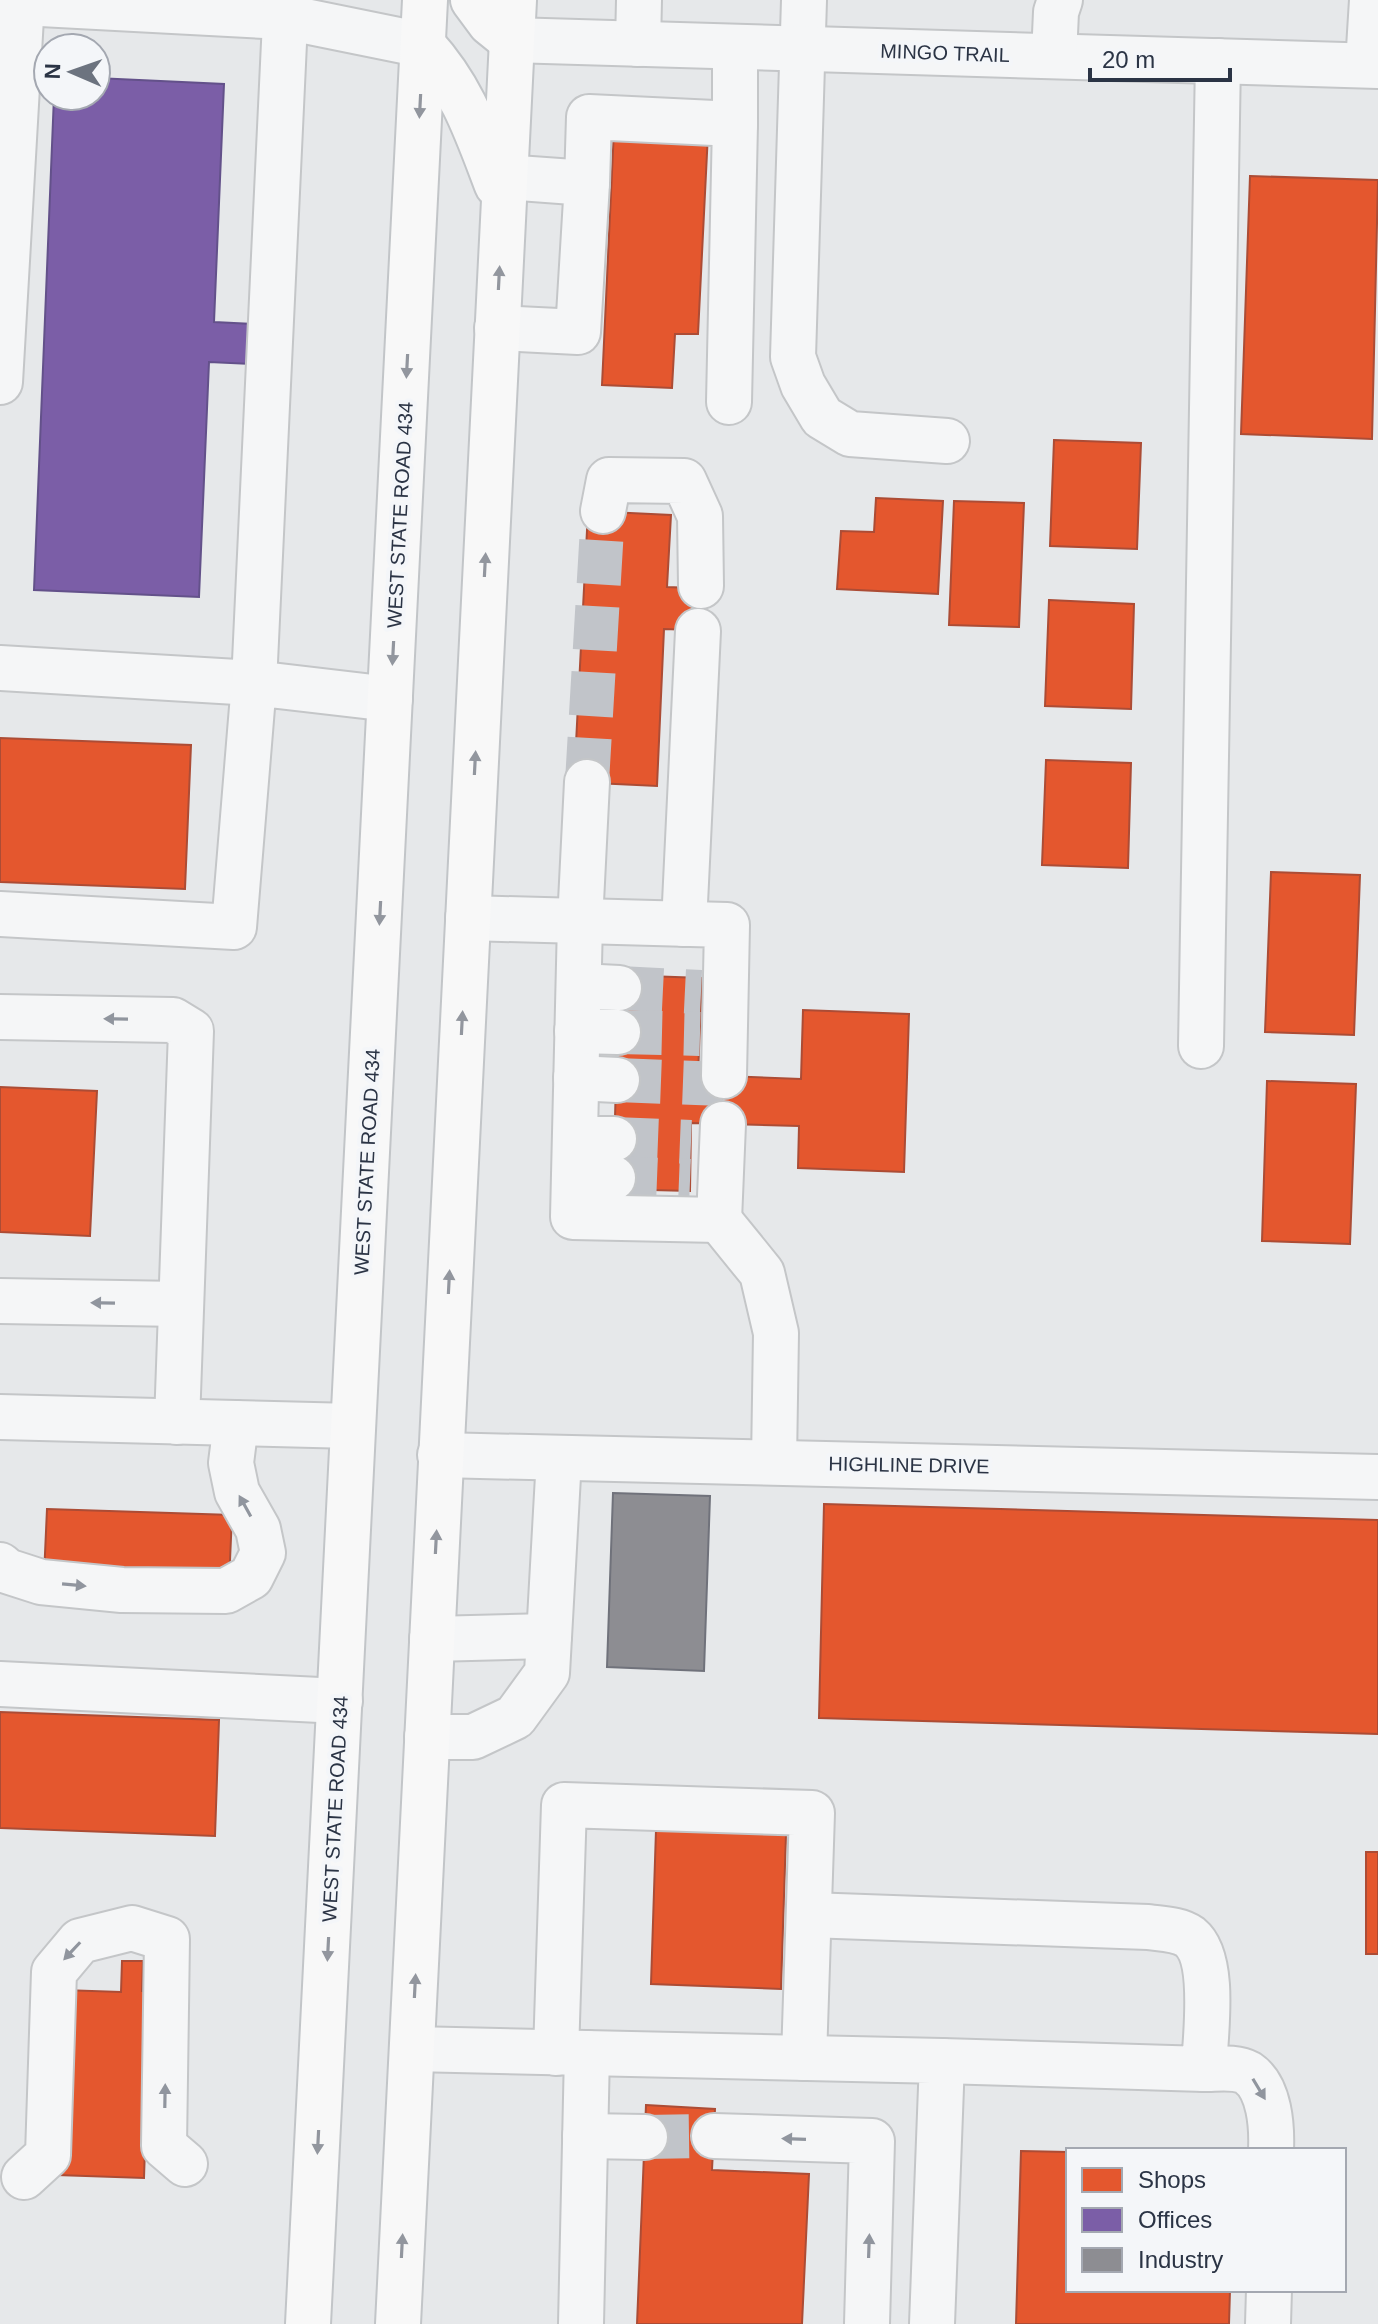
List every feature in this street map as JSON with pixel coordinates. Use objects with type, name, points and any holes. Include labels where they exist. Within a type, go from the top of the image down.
[{"type":"main road","name":"WEST STATE ROAD 434","points":[[308,2324],[425,0]]},
{"type":"main road","points":[[398,2324],[512,20],[490,23],[473,0]]},
{"type":"main road","points":[[423,45],[446,70],[465,102],[504,189]]},
{"type":"street","points":[[638,44],[639,0]]},
{"type":"street","points":[[804,0],[793,357],[822,417],[850,434],[947,441]]},
{"type":"street","points":[[1054,56],[1056,12],[1060,0]]},
{"type":"street","points":[[1372,0],[1373,66]]},
{"type":"street","points":[[0,382],[22,2],[286,8],[423,45]]},
{"type":"street","points":[[0,914],[234,927],[254,683],[286,8]]},
{"type":"street","name":"MINGO TRAIL","points":[[512,20],[638,44],[1373,66]]},
{"type":"street","points":[[729,402],[735,47]]},
{"type":"street","points":[[1201,1046],[1205,652],[1218,61]]},
{"type":"street","points":[[497,328],[578,332],[589,117],[735,124]]},
{"type":"street","points":[[504,189],[587,183]]},
{"type":"street","points":[[603,511],[609,480],[684,481],[700,516],[701,586]]},
{"type":"street","points":[[684,924],[698,631]]},
{"type":"street","points":[[0,668],[254,683],[390,699]]},
{"type":"street","points":[[587,782],[580,922],[599,987],[597,1079],[594,1159],[573,1217],[711,1166],[762,1273],[776,1333],[774,1462]]},
{"type":"street","points":[[468,918],[727,925],[715,1026]]},
{"type":"street","points":[[0,1017],[173,1020],[191,1031],[177,1422]]},
{"type":"street","points":[[0,1301],[181,1304]]},
{"type":"street","points":[[0,1417],[353,1426]]},
{"type":"street","points":[[0,1565],[7,1571],[41,1582],[122,1590],[226,1591],[251,1577],[263,1553],[258,1529],[237,1492],[231,1463],[236,1423]]},
{"type":"street","name":"HIGHLINE DRIVE","points":[[440,1455],[1378,1477]]},
{"type":"street","points":[[427,1737],[473,1737],[515,1717],[547,1673],[559,1458]]},
{"type":"street","points":[[432,1639],[549,1636]]},
{"type":"street","points":[[0,1684],[340,1701]]},
{"type":"street","points":[[581,2324],[585,2136],[572,2053],[564,1805],[812,1813],[804,2058]]},
{"type":"street","points":[[809,1915],[1148,1927],[1187,1935],[1199,1946],[1206,1964],[1204,2069]]},
{"type":"street","points":[[24,2177],[48,2155],[54,1972],[80,1941],[132,1928],[167,1939],[164,2146],[185,2164]]},
{"type":"street","points":[[412,2049],[1232,2069],[1247,2073],[1259,2084],[1267,2102],[1271,2148]]},
{"type":"street","points":[[932,2324],[942,2061]]},
{"type":"street","points":[[585,2136],[645,2137]]},
{"type":"street","points":[[714,2136],[872,2141],[867,2324]]},
{"type":"street","points":[[1268,2324],[1269,2292]]},
{"type":"building: Shops","points":[[614,129],[708,133],[698,334],[675,334],[672,388],[602,385]]},
{"type":"building: Shops","points":[[1250,176],[1378,180],[1372,439],[1241,434]]},
{"type":"building: Shops","points":[[1054,440],[1141,443],[1137,549],[1050,546]]},
{"type":"building: Shops","points":[[876,498],[943,501],[938,594],[837,589],[841,531],[874,532]]},
{"type":"building: Shops","points":[[954,501],[1024,503],[1019,627],[949,625]]},
{"type":"building: Shops","points":[[588,511],[671,515],[667,587],[693,588],[691,630],[664,629],[657,786],[574,782]]},
{"type":"building: Shops","points":[[1049,600],[1134,604],[1131,709],[1045,706]]},
{"type":"building: Shops","points":[[0,738],[191,745],[185,889],[0,882]]},
{"type":"building: Shops","points":[[1046,760],[1131,763],[1128,868],[1042,865]]},
{"type":"building: Shops","points":[[1271,872],[1360,875],[1354,1035],[1265,1032]]},
{"type":"building: Shops","points":[[619,975],[702,978],[698,1075],[801,1079],[803,1010],[909,1014],[904,1172],[798,1168],[799,1126],[691,1123],[690,1191],[613,1189]]},
{"type":"building: Shops","points":[[1267,1081],[1356,1084],[1350,1244],[1262,1241]]},
{"type":"building: Shops","points":[[0,1087],[97,1091],[90,1236],[0,1232]]},
{"type":"building: Shops","points":[[824,1504],[1378,1520],[1378,1734],[819,1718]]},
{"type":"building: Shops","points":[[47,1509],[232,1515],[229,1583],[44,1576]]},
{"type":"building: Shops","points":[[0,1712],[219,1720],[215,1836],[0,1828]]},
{"type":"building: Shops","points":[[656,1830],[786,1834],[781,1989],[651,1984]]},
{"type":"building: Shops","points":[[1366,1852],[1378,1852],[1378,1954],[1366,1954]]},
{"type":"building: Shops","points":[[122,1961],[143,1961],[142,1991],[150,1991],[144,2178],[57,2175],[63,1990],[121,1992]]},
{"type":"building: Shops","points":[[646,2105],[715,2109],[712,2170],[809,2174],[802,2324],[637,2324]]},
{"type":"building: Shops","points":[[1021,2151],[1066,2152],[1066,2292],[1230,2292],[1229,2324],[1016,2324]]},
{"type":"building: Offices","points":[[112,79],[224,84],[214,322],[253,324],[251,364],[209,362],[199,597],[34,590],[53,112],[112,112]]},
{"type":"building: Industry","points":[[613,1493],[710,1496],[704,1671],[607,1667]]},
{"type":"tunnel","points":[[587,782],[603,511]]},
{"type":"tunnel","points":[[619,988],[701,992]]},
{"type":"tunnel","points":[[618,1032],[700,1034]]},
{"type":"tunnel","points":[[617,1080],[723,1084]]},
{"type":"tunnel","points":[[614,1139],[691,1142]]},
{"type":"tunnel","points":[[613,1178],[690,1181]]},
{"type":"tunnel","points":[[645,2137],[714,2136]]}]
